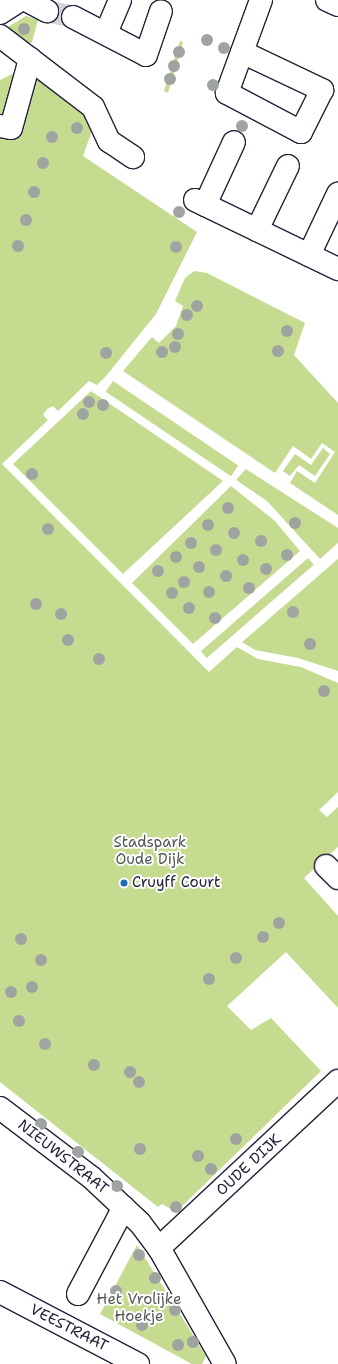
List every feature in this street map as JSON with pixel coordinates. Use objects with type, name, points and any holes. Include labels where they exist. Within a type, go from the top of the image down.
[{"type":"street","points":[[0,13],[20,0]]},
{"type":"street","points":[[26,0],[47,11]]},
{"type":"street","points":[[106,33],[120,0]]},
{"type":"street","points":[[242,52],[261,0]]},
{"type":"street","points":[[327,0],[338,5]]},
{"type":"street","points":[[73,17],[146,55],[162,11]]},
{"type":"street","points":[[0,36],[93,107],[109,141],[133,157]]},
{"type":"street","points":[[0,126],[11,128],[30,59]]},
{"type":"street","points":[[234,142],[200,202],[338,270]]},
{"type":"street","points":[[257,230],[288,166]]},
{"type":"street","points":[[309,255],[338,194]]},
{"type":"street","name":"OUDE DIJK","points":[[159,1248],[338,1081]]},
{"type":"street","name":"NIEUWSTRAAT","points":[[0,1108],[124,1207],[159,1248],[225,1364]]},
{"type":"street","points":[[78,1294],[124,1207]]},
{"type":"street","name":"VEESTRAAT","points":[[0,1292],[138,1364]]},
{"type":"green space","points":[[26,16],[38,20],[32,42],[28,44],[6,28]]},
{"type":"green space","points":[[180,41],[183,42],[168,93],[164,91]]},
{"type":"green space","name":"Stadspark Oude Dijk","points":[[16,72],[38,78],[95,122],[83,156],[197,232],[156,314],[106,376],[97,385],[89,381],[58,411],[53,406],[47,409],[43,415],[48,420],[2,464],[209,672],[237,647],[258,659],[301,667],[338,683],[338,792],[319,810],[327,817],[338,807],[338,847],[304,878],[338,916],[338,1008],[286,952],[227,1006],[251,1030],[271,1018],[321,1071],[176,1212],[162,1204],[158,1207],[0,1082],[0,80]]},
{"type":"green space","points":[[194,271],[207,273],[305,323],[294,355],[338,403],[338,515],[290,483],[297,471],[315,483],[335,452],[322,443],[311,459],[293,446],[275,473],[123,371],[152,337],[159,343],[176,326],[183,306],[175,301],[185,278]]},
{"type":"green space","points":[[113,381],[238,465],[231,476],[106,392]]},
{"type":"green space","points":[[91,391],[223,481],[123,574],[13,464]]},
{"type":"green space","points":[[323,448],[330,454],[315,476],[299,465],[290,476],[283,471],[295,454],[311,465]]},
{"type":"green space","points":[[246,469],[338,528],[338,543],[320,559],[267,501],[236,480]]},
{"type":"green space","points":[[231,486],[275,521],[300,551],[193,644],[132,583]]},
{"type":"green space","points":[[308,558],[314,565],[207,658],[201,651]]},
{"type":"green space","points":[[338,559],[338,671],[298,658],[255,650],[242,642]]},
{"type":"green space","name":"Het Vrolijke Hoekje","points":[[137,1245],[206,1356],[202,1364],[192,1364],[100,1314]]},
{"type":"tunnel","points":[[47,11],[73,17]]},
{"type":"place","name":"Cruyff Court","points":[[124,883]]}]
